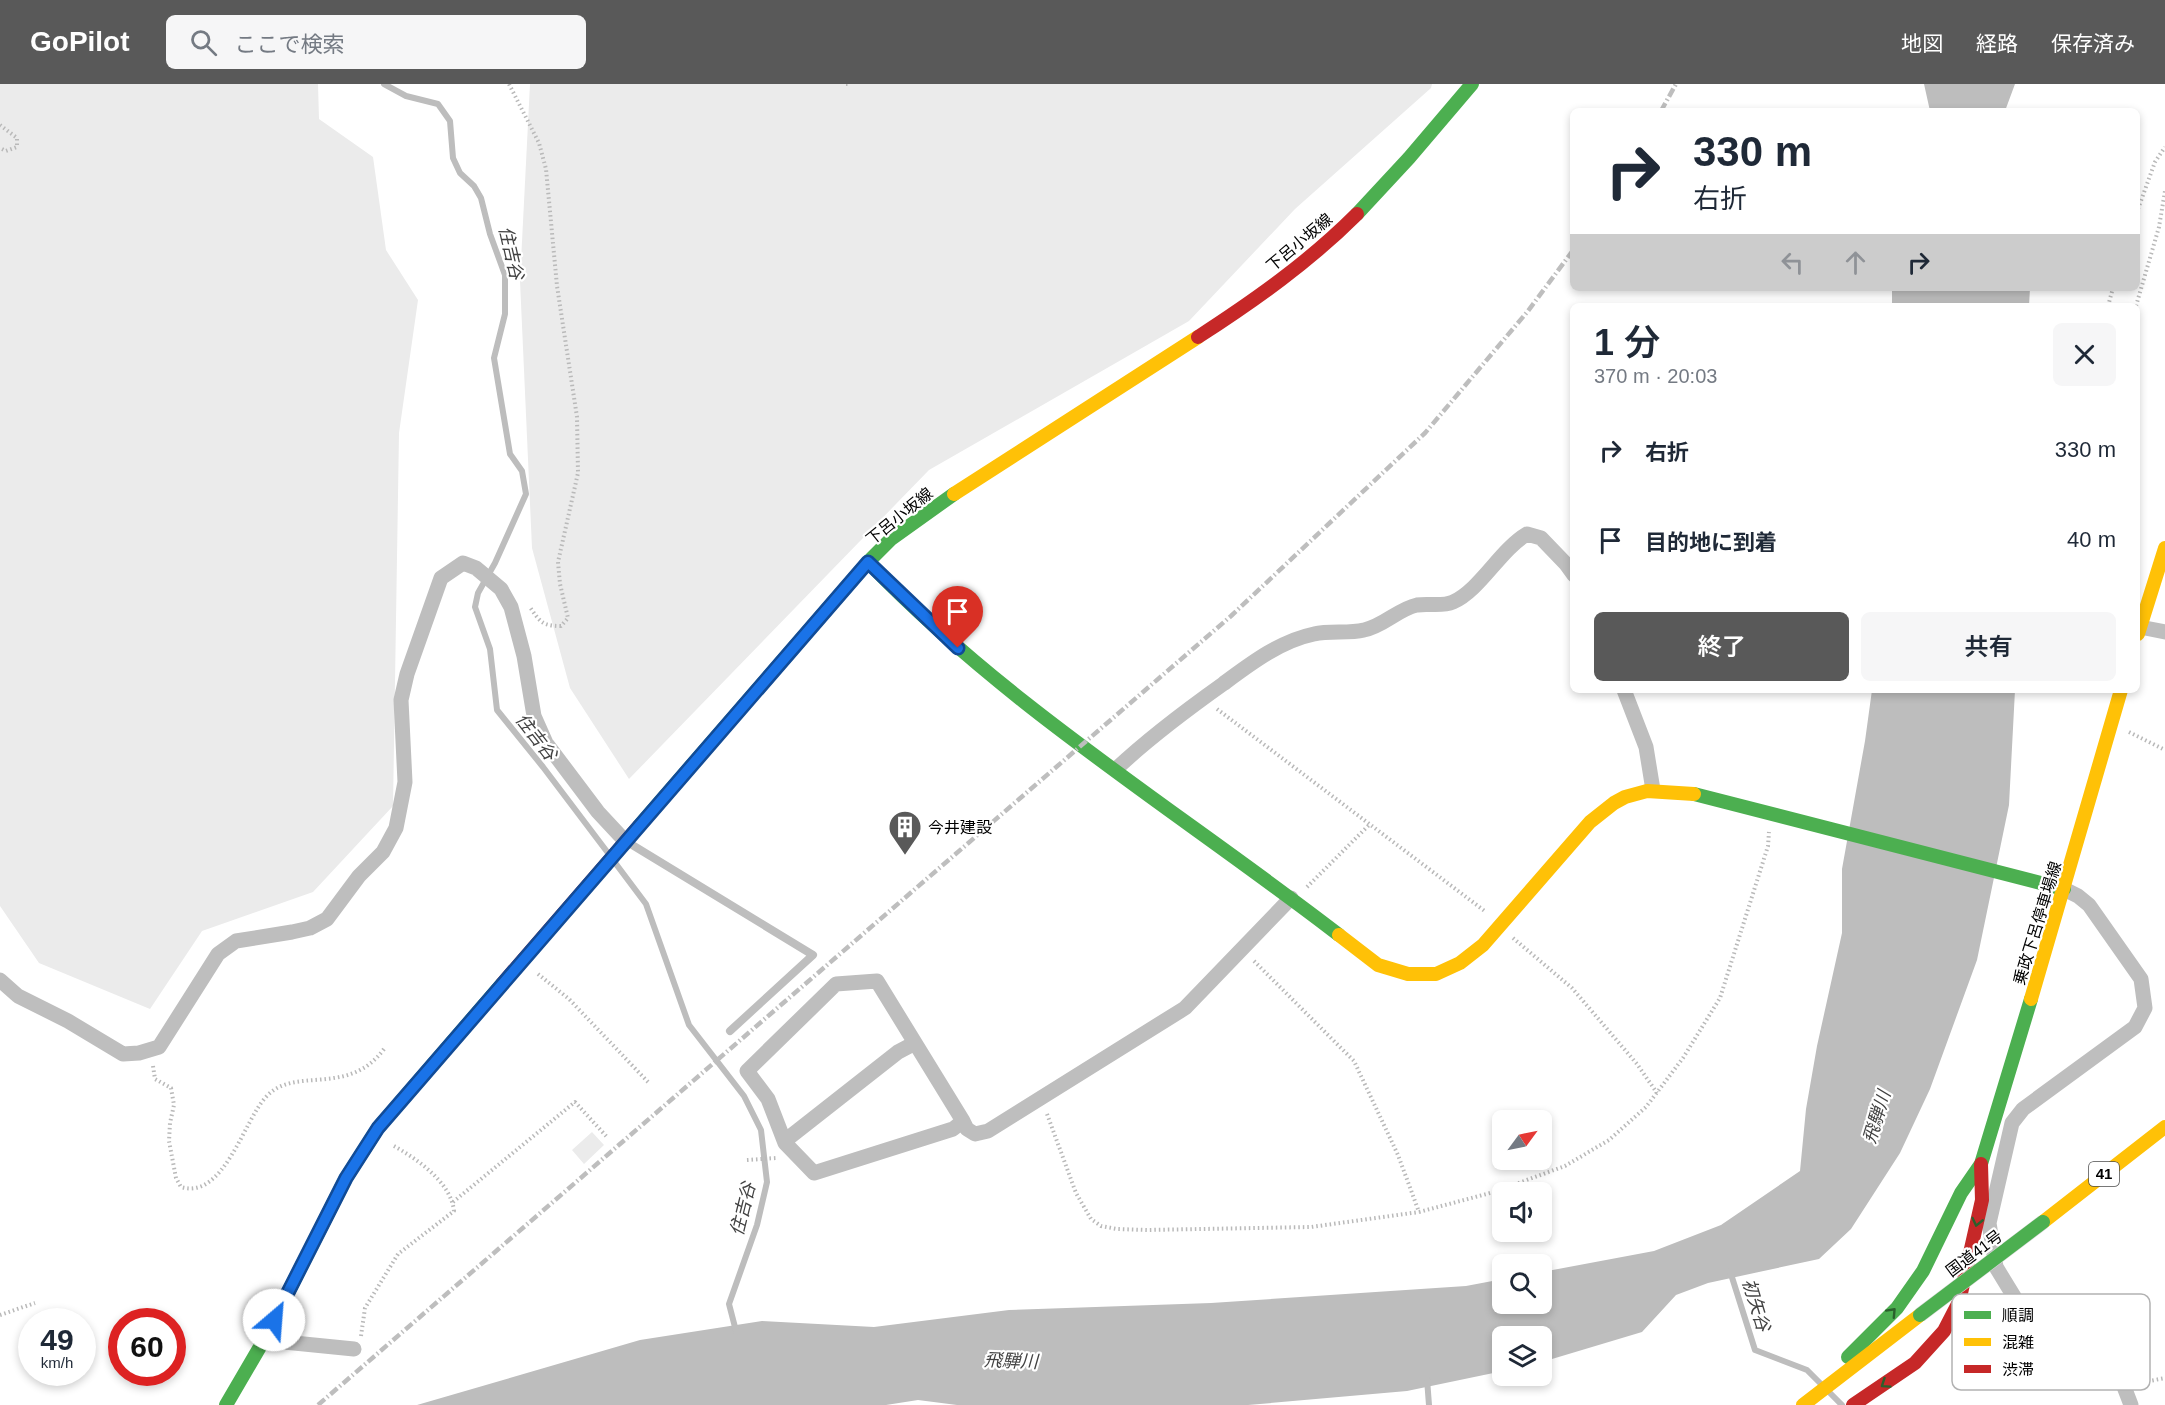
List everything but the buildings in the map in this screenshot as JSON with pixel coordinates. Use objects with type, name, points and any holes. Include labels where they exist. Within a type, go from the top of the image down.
[{"type":"main road","name":"下呂小坂線","points":[[226,1405],[264,1340],[346,1178],[373,1134],[868,562],[891,539],[943,501],[1238,311],[1283,279],[1342,229],[1436,128],[1472,84]]},
{"type":"main road","points":[[2140,627],[2165,548]]},
{"type":"main road","points":[[868,562],[975,663],[1293,899],[1378,965],[1408,974],[1436,974],[1460,963],[1483,945],[1590,822],[1610,804],[1632,793],[1653,790],[1690,793],[2064,889]]},
{"type":"main road","name":"乗政下呂停車場線","points":[[1981,1164],[2120,693]]},
{"type":"main road","name":"国道41号","points":[[1803,1405],[2165,1127]]},
{"type":"main road","points":[[1827,1386],[1830,1376],[1897,1308],[1923,1271],[1961,1193],[1981,1164]]},
{"type":"main road","points":[[1961,1294],[1982,1200],[1981,1164]]},
{"type":"main road","points":[[1853,1405],[1915,1363],[1944,1331],[1952,1316]]},
{"type":"street","points":[[1116,769],[1146,741],[1202,698],[1278,648],[1314,634],[1362,631],[1374,627],[1407,608],[1455,601],[1472,588],[1517,540],[1527,534],[1541,538],[1570,570]]},
{"type":"street","points":[[0,980],[18,996],[68,1021],[123,1054],[139,1053],[159,1047],[218,954],[236,940],[310,928],[327,919],[359,876],[383,852],[396,828],[405,782],[401,700],[407,674],[441,578],[463,563],[477,568],[501,589],[511,607],[524,656],[534,716],[546,743],[597,812],[625,841]]},
{"type":"street","points":[[2140,630],[2165,632]]},
{"type":"street","points":[[1625,693],[1646,747],[1653,790]]},
{"type":"street","points":[[2012,1294],[1996,1267],[1989,1223],[2012,1123],[2023,1109],[2134,1027],[2145,1008],[2142,979],[2089,905],[2064,889]]},
{"type":"street","points":[[963,1121],[952,1129],[814,1173],[784,1140],[768,1099],[747,1071],[836,984],[877,981],[915,1042],[963,1121],[967,1129],[975,1134],[988,1131],[1185,1008],[1293,899]]},
{"type":"street","points":[[784,1140],[898,1052],[915,1042]]},
{"type":"street","points":[[264,1340],[354,1349]]},
{"type":"street","points":[[2125,1390],[2130,1405]]},
{"type":"lane","points":[[625,841],[813,955],[730,1031]]},
{"type":"path","points":[[501,589],[511,591],[525,601],[541,622],[547,626],[561,626],[568,618],[560,584],[558,562],[578,473],[577,417],[557,286],[546,169],[539,143],[509,84]]},
{"type":"path","points":[[0,125],[17,138],[17,147],[6,151],[0,148]]},
{"type":"path","points":[[2140,204],[2156,162],[2165,147]]},
{"type":"path","points":[[2137,303],[2159,227],[2165,191]]},
{"type":"path","points":[[1202,698],[1484,909],[1499,926],[1572,988],[1637,1064],[1657,1093]]},
{"type":"path","points":[[2111,727],[2132,733],[2165,750]]},
{"type":"path","points":[[1042,1098],[1076,1193],[1091,1219],[1101,1226],[1117,1229],[1311,1227],[1419,1212],[1494,1192],[1565,1166],[1609,1140],[1646,1107],[1683,1058],[1720,998],[1768,846],[1771,814]]},
{"type":"path","points":[[1293,899],[1370,824]]},
{"type":"path","points":[[1242,950],[1354,1061],[1398,1155],[1419,1212]]},
{"type":"path","points":[[522,961],[569,999],[648,1082]]},
{"type":"path","points":[[150,1050],[155,1079],[171,1088],[174,1106],[169,1141],[176,1178],[181,1187],[190,1190],[202,1186],[220,1171],[267,1095],[283,1085],[336,1079],[360,1071],[375,1061],[384,1049]]},
{"type":"path","points":[[453,1202],[575,1102],[607,1137]]},
{"type":"path","points":[[354,1349],[360,1340],[365,1308],[398,1254],[454,1211],[453,1202],[431,1171],[406,1152],[373,1134]]},
{"type":"path","points":[[747,1160],[784,1158],[794,1153]]},
{"type":"path","points":[[0,1315],[35,1303]]},
{"type":"path","points":[[2150,1380],[2165,1378]]},
{"type":"shaded area","points":[[0,84],[318,84],[319,119],[373,157],[386,250],[418,300],[399,433],[393,806],[313,892],[202,931],[150,1009],[39,963],[0,906]]},
{"type":"shaded area","points":[[530,84],[1432,84],[1431,88],[1295,209],[1189,321],[929,470],[629,779],[570,688],[532,548],[520,281]]},
{"type":"shaded area","points":[[592,1132],[604,1145],[584,1164],[572,1150]]},
{"type":"water","points":[[1924,84],[2015,84],[2006,108],[1929,108]]},
{"type":"water","points":[[1892,291],[2030,291],[2029,303],[1892,303]]},
{"type":"water","name":"飛騨川","points":[[1872,693],[2015,693],[2009,805],[1977,960],[1930,1089],[1900,1153],[1851,1229],[1819,1259],[1708,1283],[1676,1295],[1642,1332],[1552,1359],[1552,1326],[1492,1326],[1492,1373],[1407,1391],[1248,1405],[957,1405],[918,1400],[886,1405],[417,1405],[640,1340],[762,1321],[874,1327],[1009,1310],[1211,1303],[1466,1286],[1492,1281],[1492,1314],[1552,1314],[1552,1270],[1654,1251],[1721,1225],[1800,1171],[1806,1109],[1817,1046],[1842,933],[1842,869]]},
{"type":"waterway","name":"住吉谷","points":[[384,84],[406,96],[438,104],[450,121],[453,158],[460,173],[474,186],[481,198],[490,234],[505,275],[505,314],[494,358],[510,454],[522,471],[526,494],[495,563],[478,593],[475,607],[490,649],[497,710],[608,853]]},
{"type":"waterway","name":"住吉谷","points":[[616,864],[646,904],[689,1025],[744,1096],[761,1130],[767,1182],[757,1225],[729,1304],[736,1331]]},
{"type":"waterway","name":"初矢谷","points":[[1730,1271],[1755,1350],[1807,1370],[1820,1383]]},
{"type":"waterway","points":[[1427,1379],[1429,1405]]},
{"type":"waterway","name":"初矢谷","points":[[1830,1393],[1842,1405]]},
{"type":"railway","points":[[1663,108],[1676,84]]},
{"type":"railway","points":[[318,1405],[1231,616],[1425,433],[1528,311],[1570,254]]},
{"type":"traffic: fast","points":[[1357,214],[1409,158],[1472,84]]},
{"type":"traffic: fast","points":[[639,826],[868,562],[891,539],[954,494]]},
{"type":"traffic: fast","points":[[868,562],[922,615],[1036,712],[1339,935]]},
{"type":"traffic: fast","points":[[1694,794],[2064,889]]},
{"type":"traffic: fast","points":[[226,1405],[264,1340],[346,1178],[378,1128],[502,984]]},
{"type":"traffic: fast","points":[[1848,1357],[1897,1308],[1923,1271],[1961,1193],[1981,1164],[2031,999]]},
{"type":"traffic: fast","points":[[1920,1315],[2043,1222]]},
{"type":"traffic: slow","points":[[954,494],[1198,337]]},
{"type":"traffic: slow","points":[[2140,628],[2165,548]]},
{"type":"traffic: slow","points":[[2031,999],[2120,693]]},
{"type":"traffic: slow","points":[[1339,935],[1378,965],[1408,974],[1436,974],[1460,963],[1483,945],[1590,822],[1614,803],[1625,797],[1647,791],[1694,794]]},
{"type":"traffic: slow","points":[[2043,1222],[2165,1127]]},
{"type":"traffic: slow","points":[[1803,1405],[1920,1315]]},
{"type":"traffic: jam","points":[[1198,337],[1281,280],[1357,214]]},
{"type":"traffic: jam","points":[[502,984],[639,826]]},
{"type":"traffic: jam","points":[[1961,1294],[1982,1200],[1981,1164]]},
{"type":"traffic: jam","points":[[1853,1405],[1915,1363],[1944,1331],[1952,1316]]},
{"type":"place","name":"今井建設","points":[[905,856]]},
{"type":"route","points":[[274,1320],[346,1178],[378,1128],[868,562],[958,648]]}]
